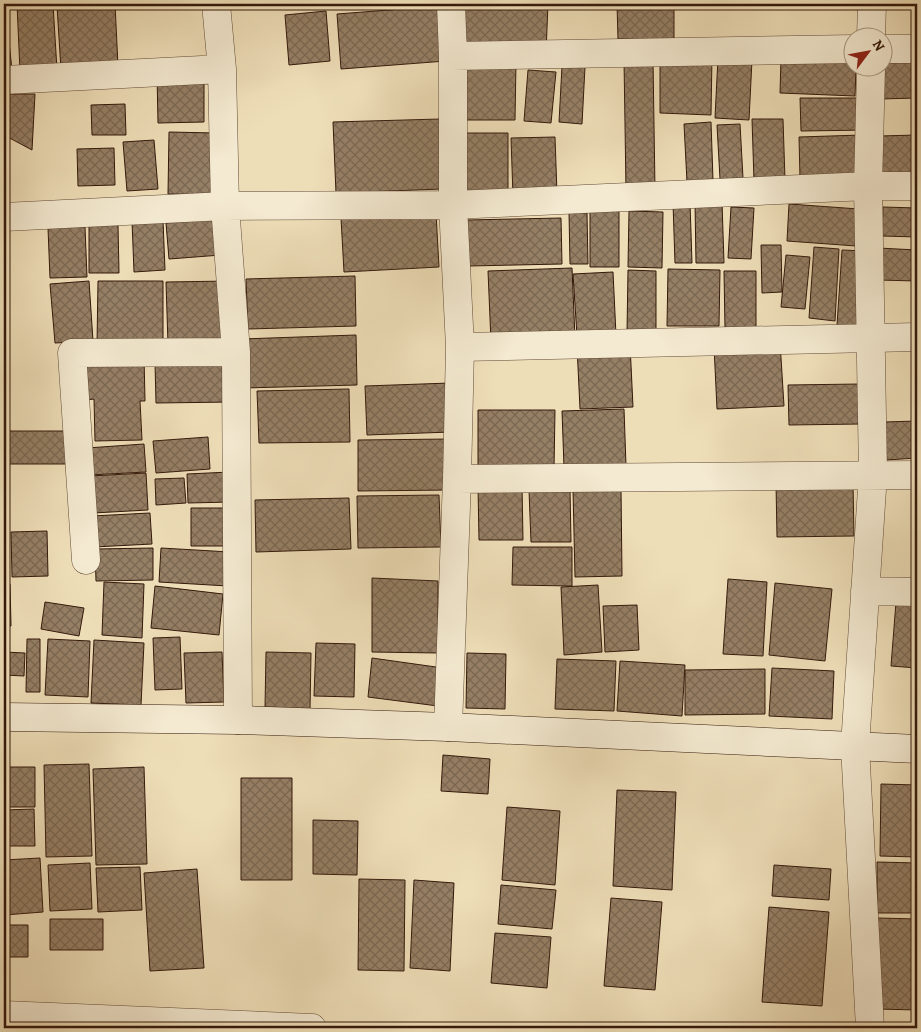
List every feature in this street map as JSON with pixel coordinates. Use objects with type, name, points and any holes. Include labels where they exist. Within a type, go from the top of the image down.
[{"type":"street","points":[[216,4],[222,69],[225,206],[236,352],[238,720]]},
{"type":"street","points":[[448,727],[460,347],[453,205],[451,4]]},
{"type":"street","points":[[871,28],[872,4]]},
{"type":"street","points":[[894,48],[917,49]]},
{"type":"street","points":[[453,56],[844,49]]},
{"type":"street","points":[[4,80],[222,69]]},
{"type":"street","points":[[870,1028],[855,746],[873,474],[868,186],[871,78]]},
{"type":"street","points":[[4,217],[225,206],[453,205],[868,186],[917,186]]},
{"type":"street","points":[[460,347],[917,336]]},
{"type":"street","points":[[86,560],[72,353],[236,352]]},
{"type":"street","points":[[457,479],[917,475]]},
{"type":"street","points":[[865,591],[917,592]]},
{"type":"street","points":[[4,718],[238,720],[448,727],[917,748]]},
{"type":"street","points":[[4,1015],[312,1028]]},
{"type":"building","points":[[17,4],[53,4],[57,70],[20,71]]},
{"type":"building","points":[[115,4],[118,66],[61,70],[57,6]]},
{"type":"building","points":[[460,4],[548,4],[546,53],[458,49]]},
{"type":"building","points":[[617,4],[674,4],[674,39],[618,39]]},
{"type":"building","points":[[442,6],[446,61],[341,69],[337,14]]},
{"type":"building","points":[[326,11],[330,61],[289,65],[285,15]]},
{"type":"building","points":[[4,14],[6,14],[12,70],[4,71]]},
{"type":"building","points":[[660,55],[712,56],[711,115],[660,113]]},
{"type":"building","points":[[718,58],[752,60],[749,120],[715,118]]},
{"type":"building","points":[[781,58],[844,60],[844,78],[856,78],[855,96],[780,93]]},
{"type":"building","points":[[624,60],[653,60],[655,190],[626,190]]},
{"type":"building","points":[[917,61],[917,98],[880,99],[882,78],[894,78],[894,62]]},
{"type":"building","points":[[464,62],[516,62],[515,120],[465,120]]},
{"type":"building","points":[[562,66],[585,67],[582,124],[559,122]]},
{"type":"building","points":[[528,70],[556,72],[551,123],[524,121]]},
{"type":"building","points":[[157,74],[204,74],[204,122],[158,123]]},
{"type":"building","points":[[4,94],[35,94],[32,150],[4,135]]},
{"type":"building","points":[[800,98],[868,98],[868,130],[801,131]]},
{"type":"building","points":[[125,104],[126,135],[92,135],[91,105]]},
{"type":"building","points":[[440,119],[442,189],[336,193],[333,122]]},
{"type":"building","points":[[752,119],[783,119],[785,180],[754,181]]},
{"type":"building","points":[[711,122],[713,180],[687,182],[684,124]]},
{"type":"building","points":[[740,124],[743,178],[720,179],[717,125]]},
{"type":"building","points":[[169,132],[215,133],[215,195],[168,194]]},
{"type":"building","points":[[459,133],[508,133],[508,196],[459,196]]},
{"type":"building","points":[[862,135],[863,176],[800,178],[799,137]]},
{"type":"building","points":[[917,135],[917,174],[881,175],[880,136]]},
{"type":"building","points":[[555,137],[557,194],[513,196],[511,138]]},
{"type":"building","points":[[154,140],[158,189],[127,191],[123,142]]},
{"type":"building","points":[[114,148],[115,185],[78,186],[77,149]]},
{"type":"building","points":[[695,202],[722,202],[724,263],[696,263]]},
{"type":"building","points":[[673,203],[690,203],[692,263],[675,263]]},
{"type":"building","points":[[789,204],[859,209],[856,246],[787,241]]},
{"type":"building","points":[[590,207],[619,207],[619,267],[590,267]]},
{"type":"building","points":[[731,207],[754,208],[751,259],[728,258]]},
{"type":"building","points":[[883,207],[917,208],[917,237],[882,236]]},
{"type":"building","points":[[629,211],[663,212],[662,268],[628,267]]},
{"type":"building","points":[[569,212],[587,213],[588,264],[570,264]]},
{"type":"building","points":[[436,213],[439,267],[344,272],[341,218]]},
{"type":"building","points":[[561,218],[562,264],[469,266],[467,220]]},
{"type":"building","points":[[219,219],[221,255],[169,259],[166,223]]},
{"type":"building","points":[[163,220],[165,270],[134,272],[132,221]]},
{"type":"building","points":[[89,225],[118,225],[119,273],[89,273]]},
{"type":"building","points":[[85,227],[87,277],[50,278],[48,228]]},
{"type":"building","points":[[761,245],[781,245],[782,292],[762,293]]},
{"type":"building","points":[[814,247],[839,249],[835,321],[809,318]]},
{"type":"building","points":[[878,248],[917,250],[917,281],[878,280]]},
{"type":"building","points":[[842,250],[866,251],[861,326],[837,325]]},
{"type":"building","points":[[786,255],[810,257],[805,309],[781,307]]},
{"type":"building","points":[[572,268],[575,338],[491,342],[488,271]]},
{"type":"building","points":[[668,269],[720,270],[719,326],[667,326]]},
{"type":"building","points":[[628,270],[656,271],[656,332],[627,332]]},
{"type":"building","points":[[724,271],[756,271],[756,328],[725,329]]},
{"type":"building","points":[[613,272],[616,335],[577,336],[573,274]]},
{"type":"building","points":[[355,276],[356,326],[248,329],[246,279]]},
{"type":"building","points":[[89,281],[93,341],[55,343],[50,284]]},
{"type":"building","points":[[98,281],[163,281],[163,344],[97,344]]},
{"type":"building","points":[[229,281],[230,342],[168,344],[166,282]]},
{"type":"building","points":[[356,335],[357,385],[244,388],[242,339]]},
{"type":"building","points":[[780,342],[784,406],[717,409],[714,346]]},
{"type":"building","points":[[630,344],[633,407],[580,409],[577,346]]},
{"type":"building","points":[[144,357],[145,401],[140,401],[142,440],[95,441],[94,399],[86,400],[85,359]]},
{"type":"building","points":[[231,362],[232,402],[156,403],[155,363]]},
{"type":"building","points":[[450,383],[451,432],[367,435],[365,386]]},
{"type":"building","points":[[860,384],[861,424],[789,425],[788,385]]},
{"type":"building","points":[[349,389],[350,442],[259,443],[257,391]]},
{"type":"building","points":[[624,409],[626,466],[564,467],[562,411]]},
{"type":"building","points":[[478,410],[555,410],[554,469],[478,468]]},
{"type":"building","points":[[917,421],[917,458],[886,460],[884,422]]},
{"type":"building","points":[[4,431],[66,431],[67,464],[4,464]]},
{"type":"building","points":[[208,437],[210,469],[156,473],[153,441]]},
{"type":"building","points":[[450,439],[451,490],[358,491],[358,440]]},
{"type":"building","points":[[144,444],[146,472],[89,475],[87,448]]},
{"type":"building","points":[[230,472],[231,502],[188,503],[187,474]]},
{"type":"building","points":[[146,473],[148,510],[93,513],[90,476]]},
{"type":"building","points":[[184,478],[186,503],[156,505],[155,479]]},
{"type":"building","points":[[776,483],[853,483],[854,536],[777,537]]},
{"type":"building","points":[[478,486],[522,486],[523,540],[479,540]]},
{"type":"building","points":[[621,488],[622,576],[575,577],[573,489]]},
{"type":"building","points":[[570,489],[571,542],[531,542],[529,490]]},
{"type":"building","points":[[439,495],[441,547],[358,548],[357,496]]},
{"type":"building","points":[[349,498],[351,549],[256,552],[255,500]]},
{"type":"building","points":[[191,508],[232,508],[233,546],[191,546]]},
{"type":"building","points":[[4,512],[6,512],[7,537],[4,537]]},
{"type":"building","points":[[150,513],[152,544],[94,547],[92,516]]},
{"type":"building","points":[[47,531],[48,576],[12,577],[11,532]]},
{"type":"building","points":[[513,547],[572,547],[572,586],[512,585]]},
{"type":"building","points":[[153,548],[153,580],[96,581],[95,549]]},
{"type":"building","points":[[161,548],[230,552],[228,586],[159,582]]},
{"type":"building","points":[[372,578],[438,581],[438,653],[372,652]]},
{"type":"building","points":[[728,579],[767,582],[763,656],[723,654]]},
{"type":"building","points":[[104,582],[144,584],[142,638],[102,635]]},
{"type":"building","points":[[775,583],[832,589],[825,661],[769,655]]},
{"type":"building","points":[[4,584],[10,584],[11,626],[4,626]]},
{"type":"building","points":[[598,585],[602,652],[564,655],[561,587]]},
{"type":"building","points":[[155,586],[223,594],[219,635],[151,628]]},
{"type":"building","points":[[45,602],[84,608],[79,636],[41,629]]},
{"type":"building","points":[[896,602],[917,604],[917,668],[891,666]]},
{"type":"building","points":[[637,605],[639,650],[605,652],[603,606]]},
{"type":"building","points":[[180,637],[182,689],[155,690],[153,638]]},
{"type":"building","points":[[27,639],[40,639],[40,692],[26,692]]},
{"type":"building","points":[[48,639],[90,641],[88,697],[45,695]]},
{"type":"building","points":[[94,640],[144,643],[141,705],[91,703]]},
{"type":"building","points":[[316,643],[355,644],[354,697],[314,696]]},
{"type":"building","points":[[4,652],[25,653],[24,676],[4,675]]},
{"type":"building","points":[[222,652],[224,702],[186,703],[184,653]]},
{"type":"building","points":[[266,652],[311,653],[310,710],[265,707]]},
{"type":"building","points":[[467,653],[506,654],[505,709],[466,708]]},
{"type":"building","points":[[372,658],[443,668],[438,706],[368,697]]},
{"type":"building","points":[[557,659],[616,661],[614,711],[555,709]]},
{"type":"building","points":[[620,661],[685,665],[682,716],[617,711]]},
{"type":"building","points":[[772,668],[834,671],[832,719],[769,716]]},
{"type":"building","points":[[765,669],[765,714],[685,715],[685,670]]},
{"type":"building","points":[[443,755],[490,759],[488,794],[441,791]]},
{"type":"building","points":[[89,764],[92,856],[46,857],[44,765]]},
{"type":"building","points":[[4,767],[35,767],[35,807],[4,807]]},
{"type":"building","points":[[144,767],[147,864],[96,865],[93,769]]},
{"type":"building","points":[[241,778],[292,778],[292,880],[241,880]]},
{"type":"building","points":[[881,784],[917,785],[917,857],[880,856]]},
{"type":"building","points":[[617,790],[676,792],[672,890],[613,886]]},
{"type":"building","points":[[507,807],[560,811],[555,885],[502,880]]},
{"type":"building","points":[[34,809],[35,846],[4,846],[4,810]]},
{"type":"building","points":[[313,820],[358,821],[357,875],[313,874]]},
{"type":"building","points":[[40,858],[43,912],[4,915],[4,860]]},
{"type":"building","points":[[877,862],[917,863],[917,913],[877,913]]},
{"type":"building","points":[[90,863],[92,909],[50,911],[48,865]]},
{"type":"building","points":[[774,865],[831,869],[829,900],[772,896]]},
{"type":"building","points":[[140,867],[142,910],[98,912],[96,868]]},
{"type":"building","points":[[197,869],[204,968],[150,971],[144,873]]},
{"type":"building","points":[[359,879],[405,880],[404,971],[358,970]]},
{"type":"building","points":[[414,880],[454,883],[450,971],[410,968]]},
{"type":"building","points":[[501,885],[556,890],[552,929],[498,924]]},
{"type":"building","points":[[611,898],[662,902],[655,990],[604,986]]},
{"type":"building","points":[[769,907],[829,912],[822,1006],[762,1002]]},
{"type":"building","points":[[878,918],[917,919],[917,1010],[877,1009]]},
{"type":"building","points":[[50,919],[103,919],[103,950],[50,950]]},
{"type":"building","points":[[4,925],[28,925],[28,957],[4,957]]},
{"type":"building","points":[[495,933],[551,937],[547,988],[491,983]]}]
